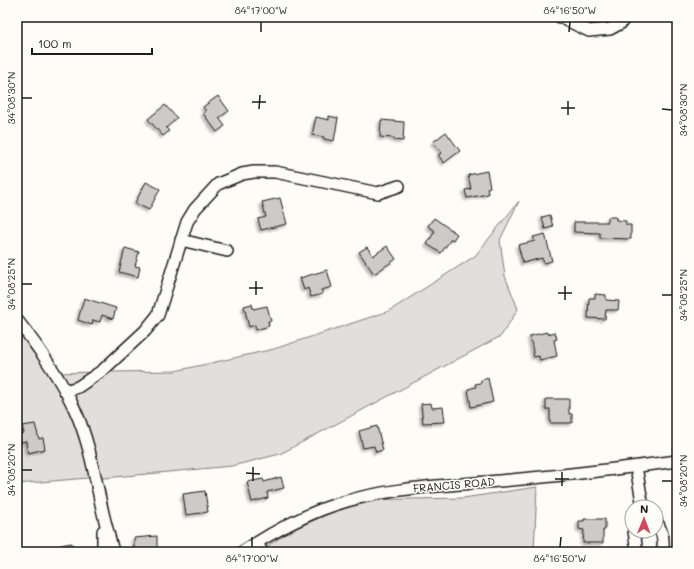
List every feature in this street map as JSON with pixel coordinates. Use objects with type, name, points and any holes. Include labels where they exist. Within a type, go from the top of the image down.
[{"type":"street","points":[[560,17],[589,31],[610,29],[621,23],[624,17]]},
{"type":"street","points":[[64,391],[78,387],[103,370],[145,331],[158,315],[187,222],[195,209],[218,184],[242,174],[254,172],[275,172],[378,193],[399,186]]},
{"type":"street","points":[[181,240],[227,251]]},
{"type":"street","points":[[17,320],[37,346],[57,377],[75,410],[88,443],[103,515],[113,552]]},
{"type":"street","name":"FRANCIS ROAD","points":[[242,552],[259,547],[307,516],[339,503],[373,494],[416,488],[558,476],[677,461]]},
{"type":"street","points":[[636,467],[642,499]]},
{"type":"street","points":[[103,515],[103,552]]},
{"type":"street","points":[[103,531],[107,552]]},
{"type":"street","points":[[635,539],[637,552]]},
{"type":"street","points":[[662,539],[662,552]]},
{"type":"shaded area","points":[[519,201],[500,240],[505,276],[518,309],[501,336],[280,454],[232,466],[104,478],[17,484],[17,328],[31,350],[49,373],[175,371],[274,349],[389,311],[475,256]]},
{"type":"shaded area","points":[[537,487],[534,552],[259,552],[290,531],[359,500],[463,498]]},
{"type":"building","points":[[218,96],[229,111],[219,118],[225,126],[217,132],[203,113],[206,111],[203,107]]},
{"type":"building","points":[[165,105],[177,118],[166,128],[169,131],[163,136],[148,119]]},
{"type":"building","points":[[329,116],[338,118],[334,141],[324,139],[324,137],[312,135],[316,117],[329,120]]},
{"type":"building","points":[[381,120],[404,122],[403,141],[394,140],[394,138],[380,137]]},
{"type":"building","points":[[446,132],[460,151],[444,163],[438,155],[442,153],[433,142]]},
{"type":"building","points":[[487,171],[490,187],[487,188],[488,194],[467,198],[465,190],[471,189],[468,175]]},
{"type":"building","points":[[146,182],[160,189],[149,210],[135,203]]},
{"type":"building","points":[[280,198],[287,224],[261,230],[258,219],[266,217],[262,202]]},
{"type":"building","points":[[550,215],[553,227],[545,229],[542,217]]},
{"type":"building","points":[[608,217],[616,217],[616,220],[626,221],[626,225],[631,225],[631,239],[600,238],[600,233],[574,232],[574,222],[608,222]]},
{"type":"building","points":[[434,218],[457,234],[453,240],[451,239],[441,253],[427,244],[435,231],[428,226]]},
{"type":"building","points":[[545,234],[552,261],[544,263],[542,258],[523,263],[518,245],[535,241],[533,237]]},
{"type":"building","points":[[387,246],[396,259],[374,274],[359,252],[367,247],[373,256]]},
{"type":"building","points":[[125,248],[139,252],[135,266],[140,267],[138,277],[119,272]]},
{"type":"building","points":[[327,270],[332,287],[321,290],[323,294],[311,297],[308,288],[304,290],[300,278]]},
{"type":"building","points":[[595,294],[606,295],[606,300],[619,301],[618,310],[606,310],[605,319],[588,318],[589,298],[595,298]]},
{"type":"building","points":[[84,298],[116,308],[113,319],[102,315],[100,322],[93,320],[92,325],[78,320]]},
{"type":"building","points":[[252,304],[253,309],[267,306],[271,321],[268,321],[269,326],[256,330],[255,325],[249,327],[244,306]]},
{"type":"building","points":[[547,332],[548,334],[555,332],[557,339],[554,340],[557,356],[540,360],[539,356],[534,357],[530,336]]},
{"type":"building","points":[[488,378],[493,402],[471,407],[468,389],[476,387],[475,384],[481,383],[481,380]]},
{"type":"building","points":[[546,399],[569,399],[569,414],[572,414],[572,423],[550,423],[550,409],[546,409]]},
{"type":"building","points":[[431,403],[432,408],[443,407],[445,422],[423,423],[421,404]]},
{"type":"building","points":[[35,424],[39,439],[43,438],[45,449],[28,453],[26,441],[21,442],[20,434],[24,433],[22,426]]},
{"type":"building","points":[[377,426],[383,450],[376,452],[374,446],[363,448],[359,431]]},
{"type":"building","points":[[281,477],[284,488],[267,492],[268,498],[252,502],[247,482],[263,479],[264,482]]},
{"type":"building","points":[[205,491],[208,512],[186,515],[183,494]]},
{"type":"building","points":[[584,519],[605,519],[603,543],[583,543],[584,530],[579,529],[579,521],[584,521]]},
{"type":"building","points":[[157,536],[157,552],[134,552],[134,538]]},
{"type":"building","points":[[72,543],[74,552],[61,552],[60,545]]}]
